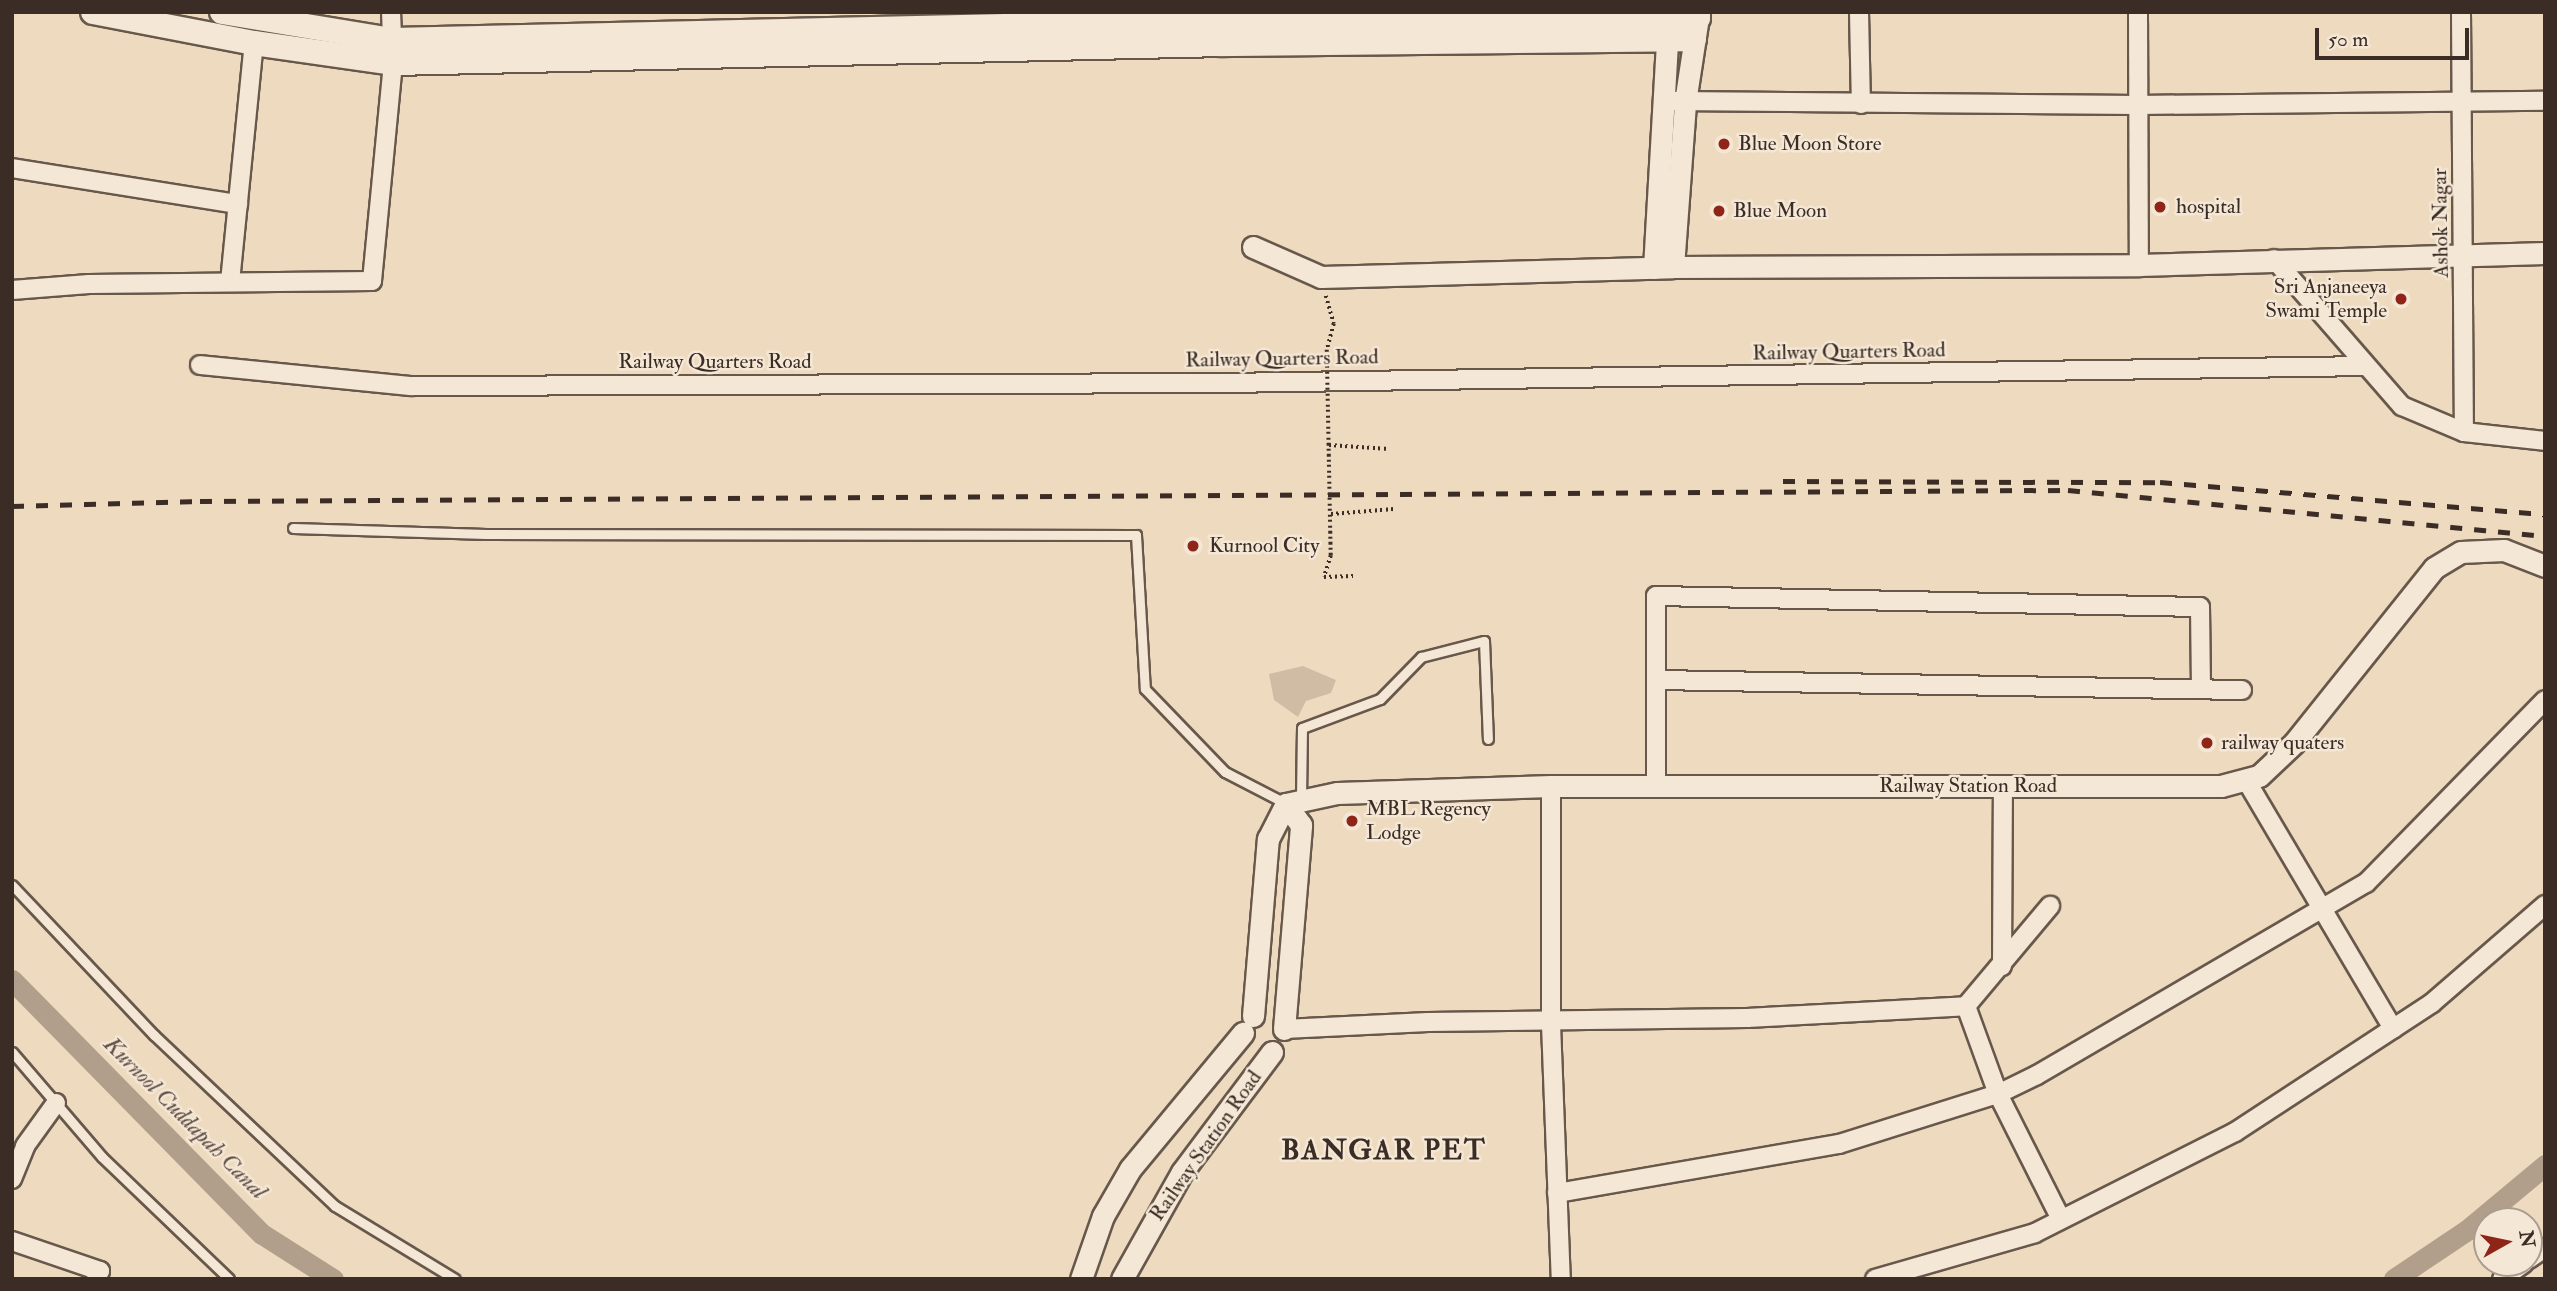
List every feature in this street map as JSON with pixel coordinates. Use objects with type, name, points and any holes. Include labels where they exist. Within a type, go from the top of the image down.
[{"type":"main road","points":[[93,12],[254,43],[393,51],[834,32],[1048,19],[1219,27]]},
{"type":"main road","points":[[222,12],[393,51]]},
{"type":"main road","points":[[834,32],[1697,23]]},
{"type":"street","points":[[12,290],[89,284],[372,281],[393,51],[391,12]]},
{"type":"street","points":[[1859,12],[1861,104]]},
{"type":"street","points":[[2138,12],[2139,265]]},
{"type":"street","name":"Ashok Nagar","points":[[2461,12],[2464,432]]},
{"type":"street","points":[[1664,268],[1697,23]]},
{"type":"street","points":[[1664,268],[1662,99],[1668,24]]},
{"type":"street","points":[[230,282],[254,43]]},
{"type":"street","points":[[1662,99],[1685,102],[2138,105],[2462,104],[2545,101]]},
{"type":"street","points":[[12,168],[238,204]]},
{"type":"street","points":[[1253,247],[1321,277],[1664,268],[2139,265],[2464,253],[2545,253]]},
{"type":"street","points":[[2274,259],[2402,407],[2464,432],[2545,441]]},
{"type":"street","name":"Railway Quarters Road","points":[[200,365],[411,386],[1223,383],[2366,366]]},
{"type":"street","name":"Railway Station Road","points":[[1294,803],[1336,793],[1551,786],[2221,786],[2259,776],[2294,743],[2434,568],[2461,552],[2504,550],[2545,566]]},
{"type":"street","points":[[1656,786],[1656,596],[2200,607],[2201,689]]},
{"type":"street","points":[[1656,680],[2242,690]]},
{"type":"street","points":[[1557,1193],[1839,1144],[1998,1094],[2366,883],[2545,700]]},
{"type":"street","points":[[2246,780],[2393,1029]]},
{"type":"street","points":[[1551,786],[1551,1024],[1561,1279]]},
{"type":"street","points":[[2002,966],[2003,786]]},
{"type":"street","points":[[1294,803],[1301,825],[1282,1043],[1272,1052],[1253,1051],[1248,1024],[1268,839],[1294,803]]},
{"type":"street","points":[[1284,1030],[1428,1022],[1551,1024],[1966,1006],[2002,966],[2050,905]]},
{"type":"street","points":[[1875,1279],[2035,1233],[2235,1132],[2432,1003],[2545,905]]},
{"type":"street","points":[[1966,1006],[1998,1094],[2061,1219]]},
{"type":"street","points":[[1248,1024],[1272,1014],[1284,1030]]},
{"type":"street","name":"Railway Station Road","points":[[1081,1279],[1103,1216],[1130,1169],[1248,1024]]},
{"type":"street","name":"Railway Station Road","points":[[1122,1279],[1182,1172],[1272,1052]]},
{"type":"street","points":[[12,1179],[25,1146],[56,1103]]},
{"type":"street","points":[[12,1241],[100,1271],[96,1279]]},
{"type":"lane","points":[[293,528],[486,534],[1136,535],[1145,689],[1225,772],[1294,803],[1302,728],[1380,699],[1421,657],[1484,640],[1488,739]]},
{"type":"lane","points":[[12,885],[154,1035],[335,1206],[455,1279]]},
{"type":"lane","points":[[12,1052],[102,1157],[229,1279]]},
{"type":"path","points":[[1321,277],[1334,324],[1326,350],[1331,556],[1324,577],[1353,576]]},
{"type":"path","points":[[1329,445],[1389,449]]},
{"type":"path","points":[[1331,514],[1394,509]]},
{"type":"shaded area","points":[[1303,666],[1336,680],[1331,693],[1306,701],[1298,717],[1274,700],[1269,674]]},
{"type":"waterway","name":"Kurnool Cuddapah Canal","points":[[12,980],[262,1234],[333,1279]]},
{"type":"waterway","name":"Kurnool Cuddapah Canal","points":[[2394,1279],[2467,1230],[2545,1165]]},
{"type":"railway","points":[[1783,481],[2160,482],[2545,514]]},
{"type":"railway","points":[[12,506],[200,501],[2068,490],[2545,536]]},
{"type":"place","name":"Blue Moon Store","points":[[1724,144]]},
{"type":"place","name":"hospital","points":[[2160,207]]},
{"type":"place","name":"Blue Moon","points":[[1719,211]]},
{"type":"place","name":"Sri Anjaneeya Swami Temple","points":[[2401,299]]},
{"type":"place","name":"Kurnool City","points":[[1193,546]]},
{"type":"place","name":"railway quaters","points":[[2207,743]]},
{"type":"place","name":"MBL Regency Lodge","points":[[1352,821]]},
{"type":"district","name":"BANGAR PET","points":[[1384,1151]]}]
